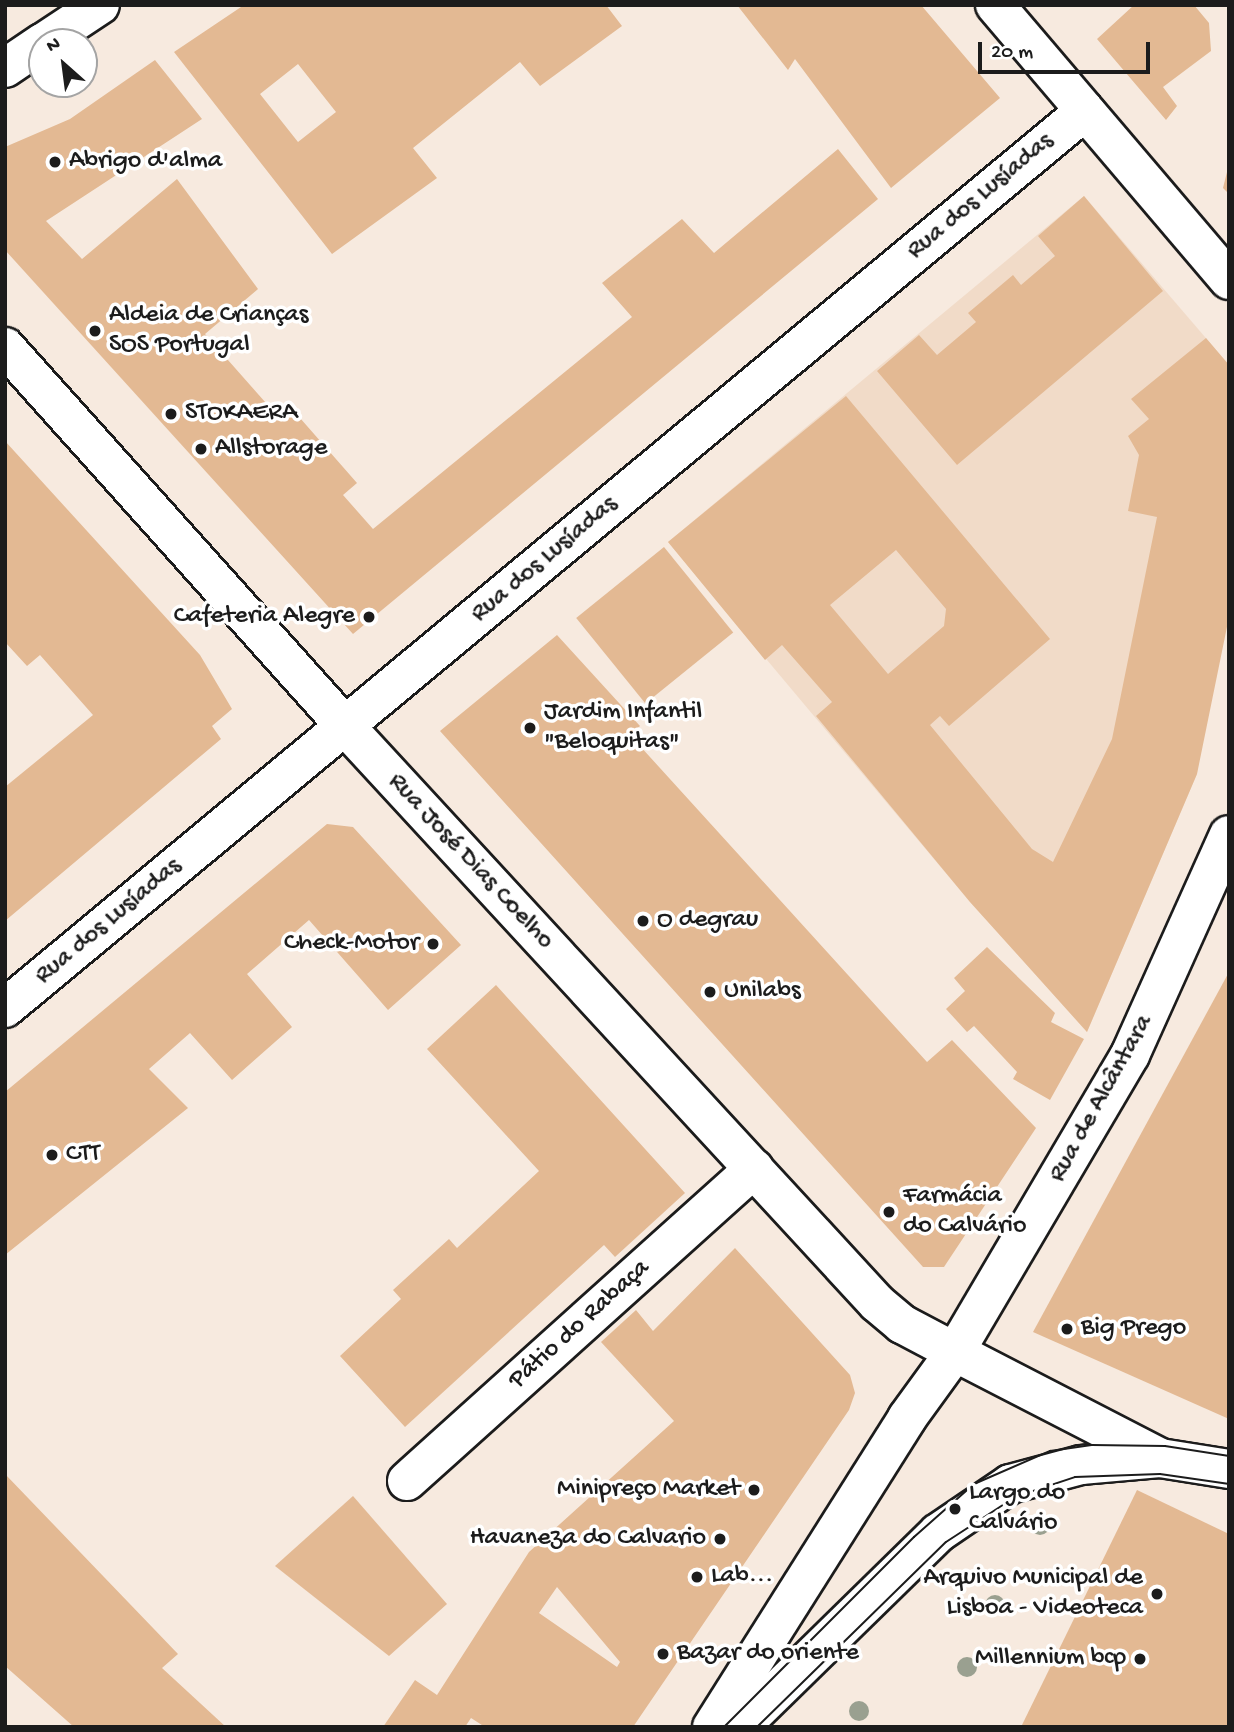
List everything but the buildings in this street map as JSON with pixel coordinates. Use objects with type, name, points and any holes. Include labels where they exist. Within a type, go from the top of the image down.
[{"type":"street","points":[[66,28],[100,5]]},
{"type":"street","points":[[995,5],[1229,280]]},
{"type":"street","points":[[5,68],[28,53]]},
{"type":"street","name":"Rua dos Lusíadas","points":[[5,1008],[1085,111]]},
{"type":"street","name":"Rua José Dias Coelho","points":[[5,347],[345,726],[877,1303],[902,1324],[955,1352]]},
{"type":"street","name":"Rua de Alcântara","points":[[955,1352],[1130,1055],[1229,835]]},
{"type":"street","name":"Pátio do Rabaça","points":[[407,1481],[754,1169]]},
{"type":"street","points":[[712,1727],[906,1418],[955,1352],[1160,1458]]},
{"type":"street","points":[[740,1727],[938,1533],[1010,1484],[1082,1465],[1160,1458],[1229,1469]]},
{"type":"shaded area","points":[[1084,196],[1229,365],[1197,774],[1087,1032],[970,902],[668,542]]},
{"type":"tram line","points":[[724,1727],[914,1537],[974,1484],[1050,1451],[1092,1445],[1165,1446],[1229,1456]]},
{"type":"tram line","points":[[757,1727],[946,1542],[1015,1497],[1075,1477],[1160,1474],[1229,1484]]},
{"type":"place","name":"Abrigo d'alma","points":[[55,162]]},
{"type":"place","name":"Aldeia de Crianças SOS Portugal","points":[[95,331]]},
{"type":"place","name":"STOKAERA","points":[[171,414]]},
{"type":"place","name":"Allstorage","points":[[201,449]]},
{"type":"place","name":"Cafeteria Alegre","points":[[369,617]]},
{"type":"place","name":"Jardim Infantil \"Beloquitas\"","points":[[530,728]]},
{"type":"place","name":"O degrau","points":[[643,921]]},
{"type":"place","name":"Check-Motor","points":[[433,944]]},
{"type":"place","name":"Unilabs","points":[[710,992]]},
{"type":"place","name":"CTT","points":[[52,1155]]},
{"type":"place","name":"Farmácia do Calvário","points":[[889,1212]]},
{"type":"place","name":"Big Prego","points":[[1067,1329]]},
{"type":"place","name":"Minipreço Market","points":[[754,1490]]},
{"type":"place","name":"Largo do Calvário","points":[[955,1509]]},
{"type":"place","name":"Havaneza do Calvario","points":[[720,1539]]},
{"type":"place","name":"Lab...","points":[[697,1577]]},
{"type":"place","name":"Arquivo Municipal de Lisboa - Videoteca","points":[[1157,1594]]},
{"type":"place","name":"Bazar do oriente","points":[[663,1654]]},
{"type":"place","name":"Millennium bcp","points":[[1140,1659]]}]
